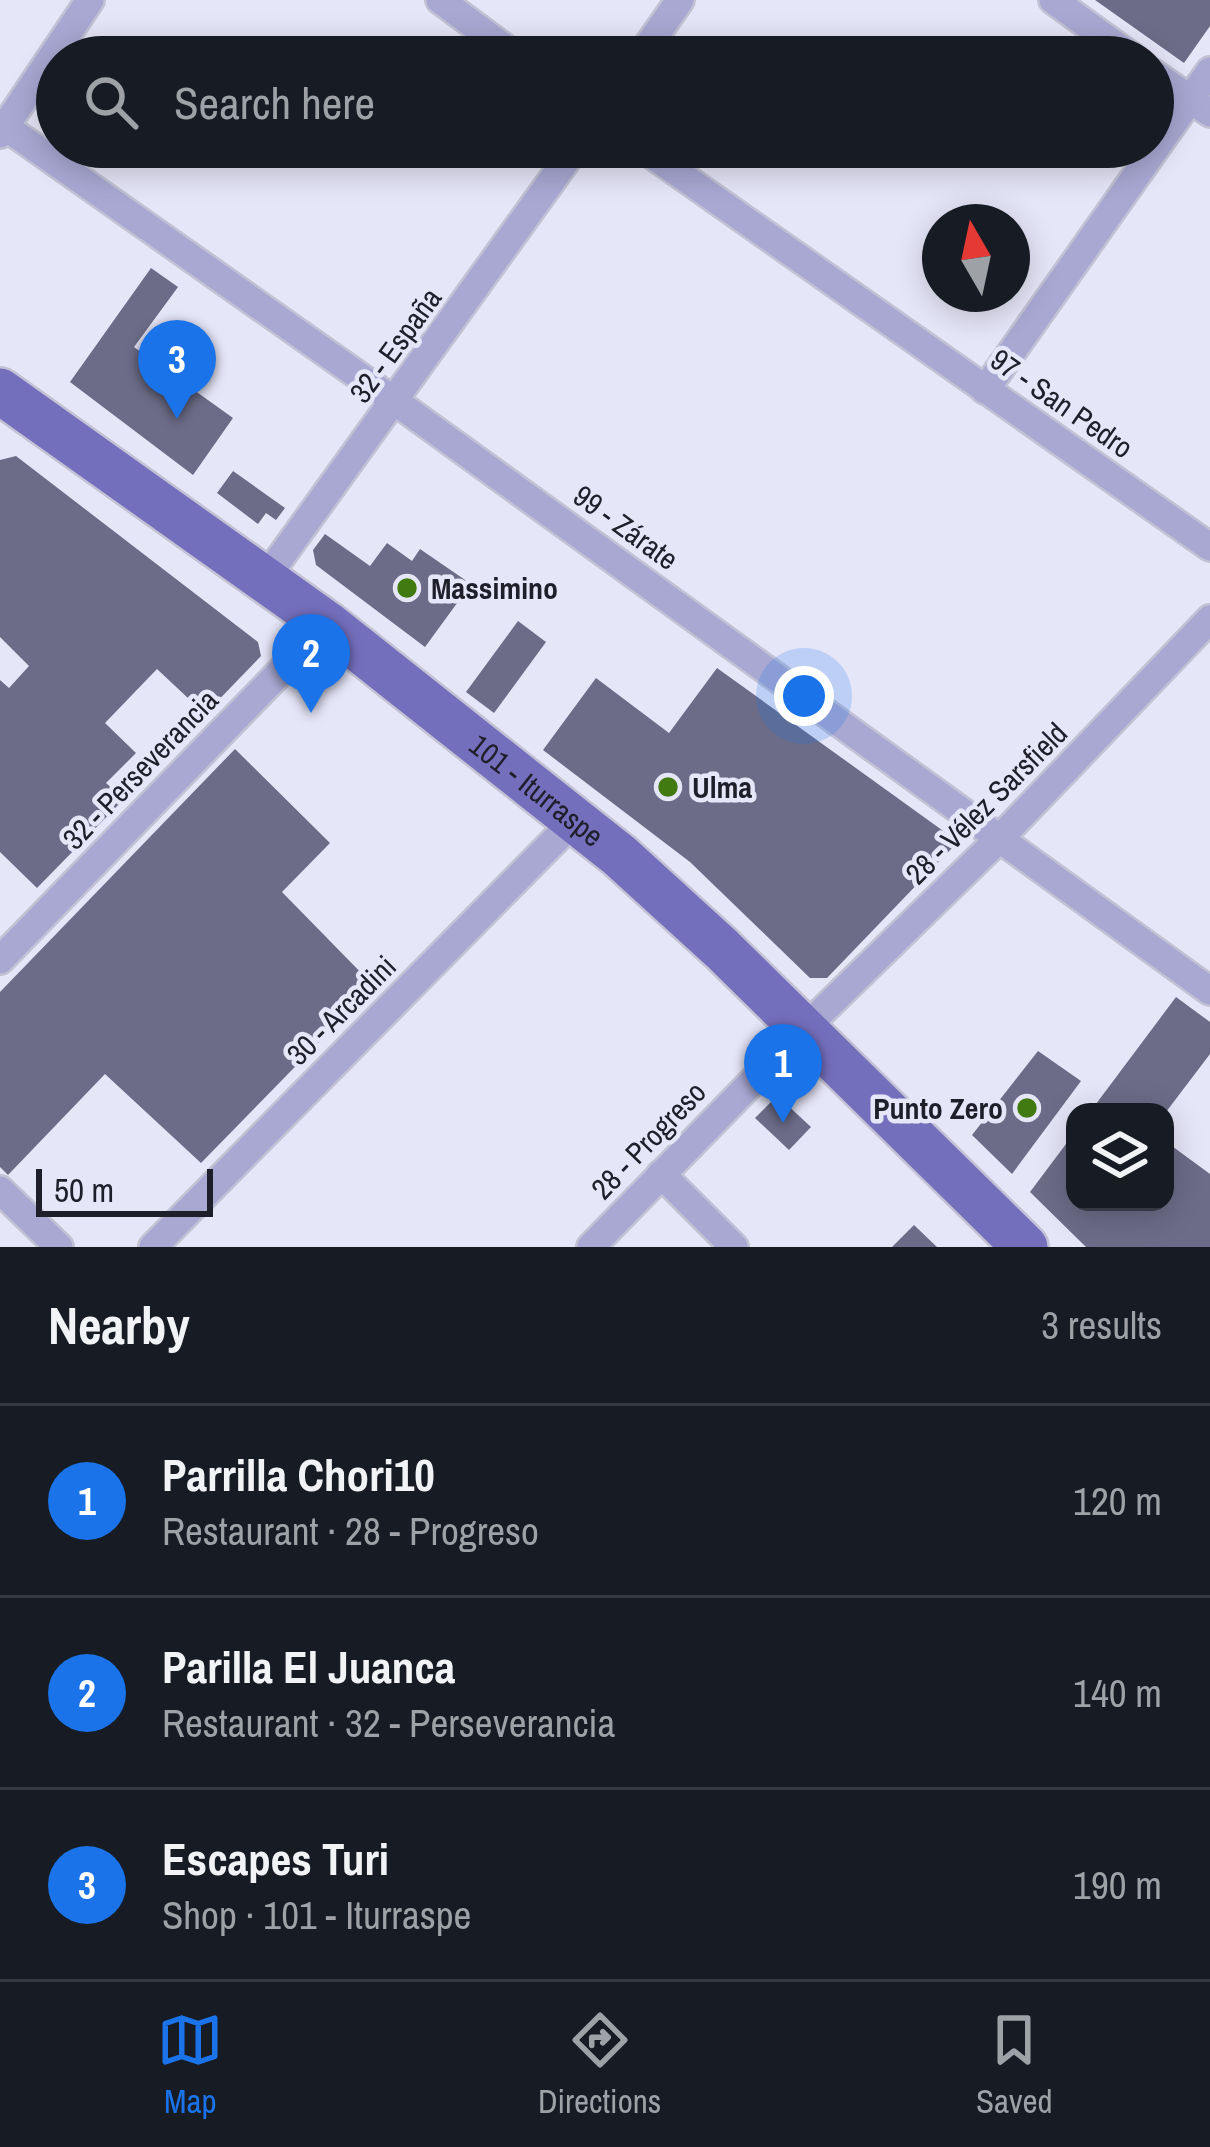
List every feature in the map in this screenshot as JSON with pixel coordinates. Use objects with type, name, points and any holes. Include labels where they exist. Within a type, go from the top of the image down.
[{"type":"main road","name":"101 - Iturraspe","points":[[4,402],[327,624],[575,820],[674,903],[1025,1247]]},
{"type":"street","points":[[65,36],[90,0]]},
{"type":"street","points":[[440,0],[489,36]]},
{"type":"street","points":[[655,36],[680,0]]},
{"type":"street","points":[[1053,0],[1103,36]]},
{"type":"street","points":[[1174,140],[1200,106],[1210,70]]},
{"type":"street","points":[[2,128],[36,79]]},
{"type":"street","points":[[1174,88],[1200,106]]},
{"type":"street","name":"99 - Zárate","points":[[2,128],[36,152]]},
{"type":"street","name":"99 - Zárate","points":[[60,168],[396,402],[1210,991]]},
{"type":"street","name":"32 - España","points":[[265,579],[561,168]]},
{"type":"street","name":"97 - San Pedro","points":[[671,168],[1210,547]]},
{"type":"street","points":[[985,390],[1153,168]]},
{"type":"street","name":"28 - Vélez Sarsfield","points":[[804,1028],[1000,838],[1210,619]]},
{"type":"street","name":"32 - Perseverancia","points":[[0,960],[327,624]]},
{"type":"street","name":"30 - Arcadini","points":[[153,1247],[575,820]]},
{"type":"street","name":"28 - Progreso","points":[[591,1247],[804,1028]]},
{"type":"street","points":[[661,1174],[734,1247]]},
{"type":"street","points":[[0,1190],[59,1247]]},
{"type":"building","points":[[1095,0],[1210,0],[1210,26],[1184,63],[1174,56],[1174,36],[1146,36]]},
{"type":"building","points":[[151,268],[178,287],[134,347],[233,418],[193,475],[70,382]]},
{"type":"building","points":[[16,456],[258,642],[261,656],[205,714],[157,669],[105,723],[136,753],[106,783],[124,799],[37,888],[0,852],[0,680],[9,688],[29,666],[0,637],[0,460]]},
{"type":"building","points":[[233,471],[285,508],[276,520],[266,513],[258,524],[217,493]]},
{"type":"building","name":"Massimino","points":[[325,534],[370,566],[387,543],[412,561],[420,549],[471,584],[425,647],[316,565],[313,550]]},
{"type":"building","points":[[518,621],[546,642],[494,713],[466,692]]},
{"type":"building","points":[[717,668],[953,838],[954,846],[827,978],[810,978],[690,862],[543,750],[596,678],[669,733]]},
{"type":"building","points":[[235,749],[330,843],[282,892],[374,986],[201,1163],[105,1074],[8,1175],[0,1167],[0,992]]},
{"type":"building","points":[[1176,997],[1210,1022],[1210,1054],[1173,1103],[1097,1103]]},
{"type":"building","name":"Punto Zero","points":[[1038,1051],[1081,1081],[1012,1174],[972,1135]]},
{"type":"building","points":[[774,1099],[783,1101],[811,1127],[789,1150],[755,1118]]},
{"type":"building","points":[[1066,1144],[1066,1211],[1174,1211],[1174,1148],[1210,1174],[1210,1247],[1086,1247],[1030,1192]]},
{"type":"building","points":[[914,1225],[937,1247],[892,1247]]},
{"type":"place","name":"Escapes Turi","points":[[177,419]]},
{"type":"place","name":"Massimino","points":[[407,588]]},
{"type":"place","name":"Parilla El Juanca","points":[[311,713]]},
{"type":"place","name":"Ulma","points":[[668,787]]},
{"type":"place","name":"Punto Zero","points":[[1027,1108]]},
{"type":"place","name":"Parrilla Chori10","points":[[783,1123]]}]
